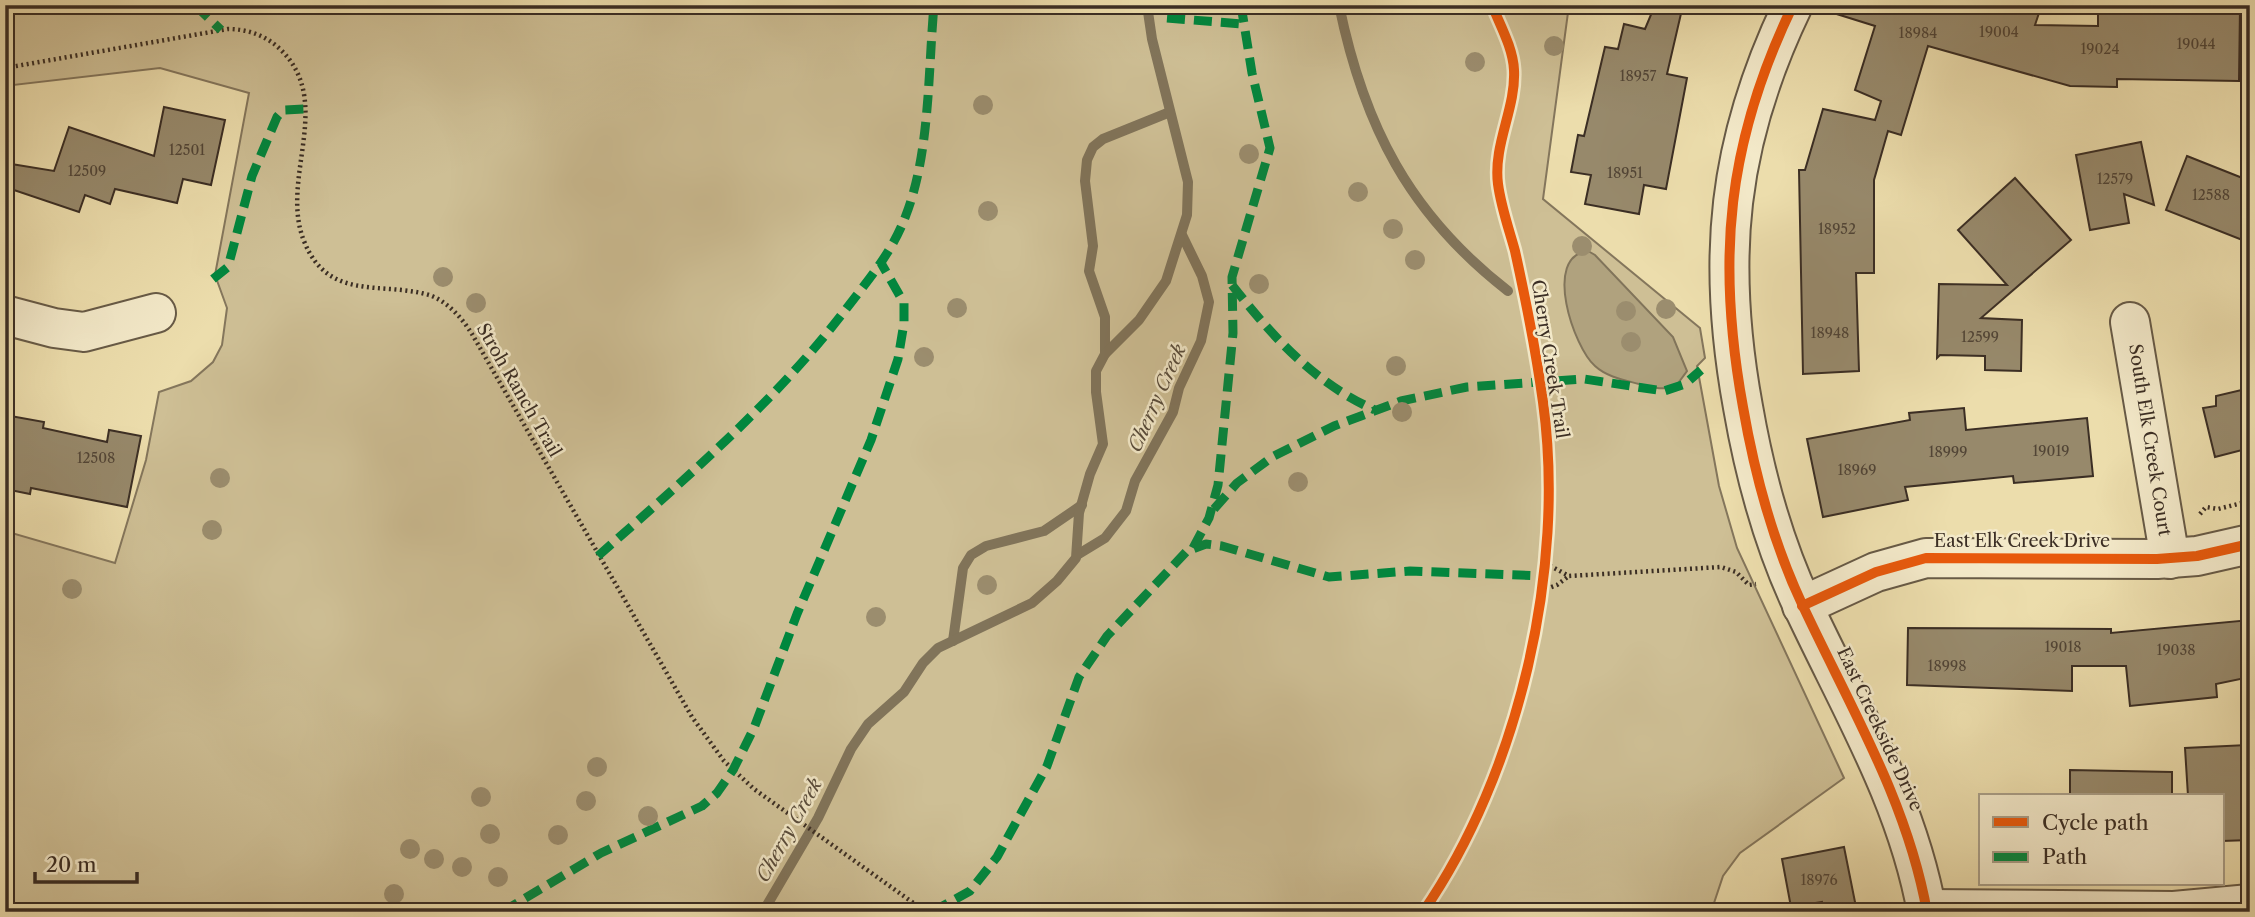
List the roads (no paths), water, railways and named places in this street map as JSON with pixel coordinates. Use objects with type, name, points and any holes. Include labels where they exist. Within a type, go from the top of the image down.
[{"type":"street","name":"East Creekside Drive","points":[[1793,5],[1761,81],[1733,189],[1727,285],[1735,366],[1755,472],[1772,533],[1802,606],[1889,784],[1912,849],[1927,910]]},
{"type":"street","points":[[5,315],[54,328],[84,332],[156,313]]},
{"type":"street","name":"South Elk Creek Court","points":[[2130,322],[2170,559]]},
{"type":"street","name":"East Elk Creek Drive","points":[[1802,606],[1877,572],[1926,558],[2170,559],[2250,544]]},
{"type":"street","points":[[1927,910],[2174,911],[2250,904]]},
{"type":"waterway","name":"Cherry Creek","points":[[763,912],[818,818],[851,749],[868,724],[904,692],[923,663],[938,648],[1032,603],[1057,581],[1076,558],[1079,513],[1090,474],[1103,444],[1096,371],[1105,354],[1139,320],[1166,281],[1187,215],[1188,182],[1152,39],[1147,5]]},
{"type":"waterway","points":[[1339,5],[1362,90],[1377,128],[1396,164],[1443,231],[1473,262],[1508,291]]},
{"type":"waterway","name":"Cherry Creek","points":[[1105,354],[1105,317],[1089,271],[1093,246],[1085,181],[1087,160],[1093,147],[1103,139],[1170,112]]},
{"type":"waterway","name":"Cherry Creek","points":[[1077,555],[1105,538],[1126,511],[1135,481],[1173,412],[1179,388],[1201,341],[1209,302],[1202,276],[1182,235]]},
{"type":"waterway","name":"Cherry Creek","points":[[953,641],[963,568],[971,555],[986,546],[1044,531],[1082,505]]}]
